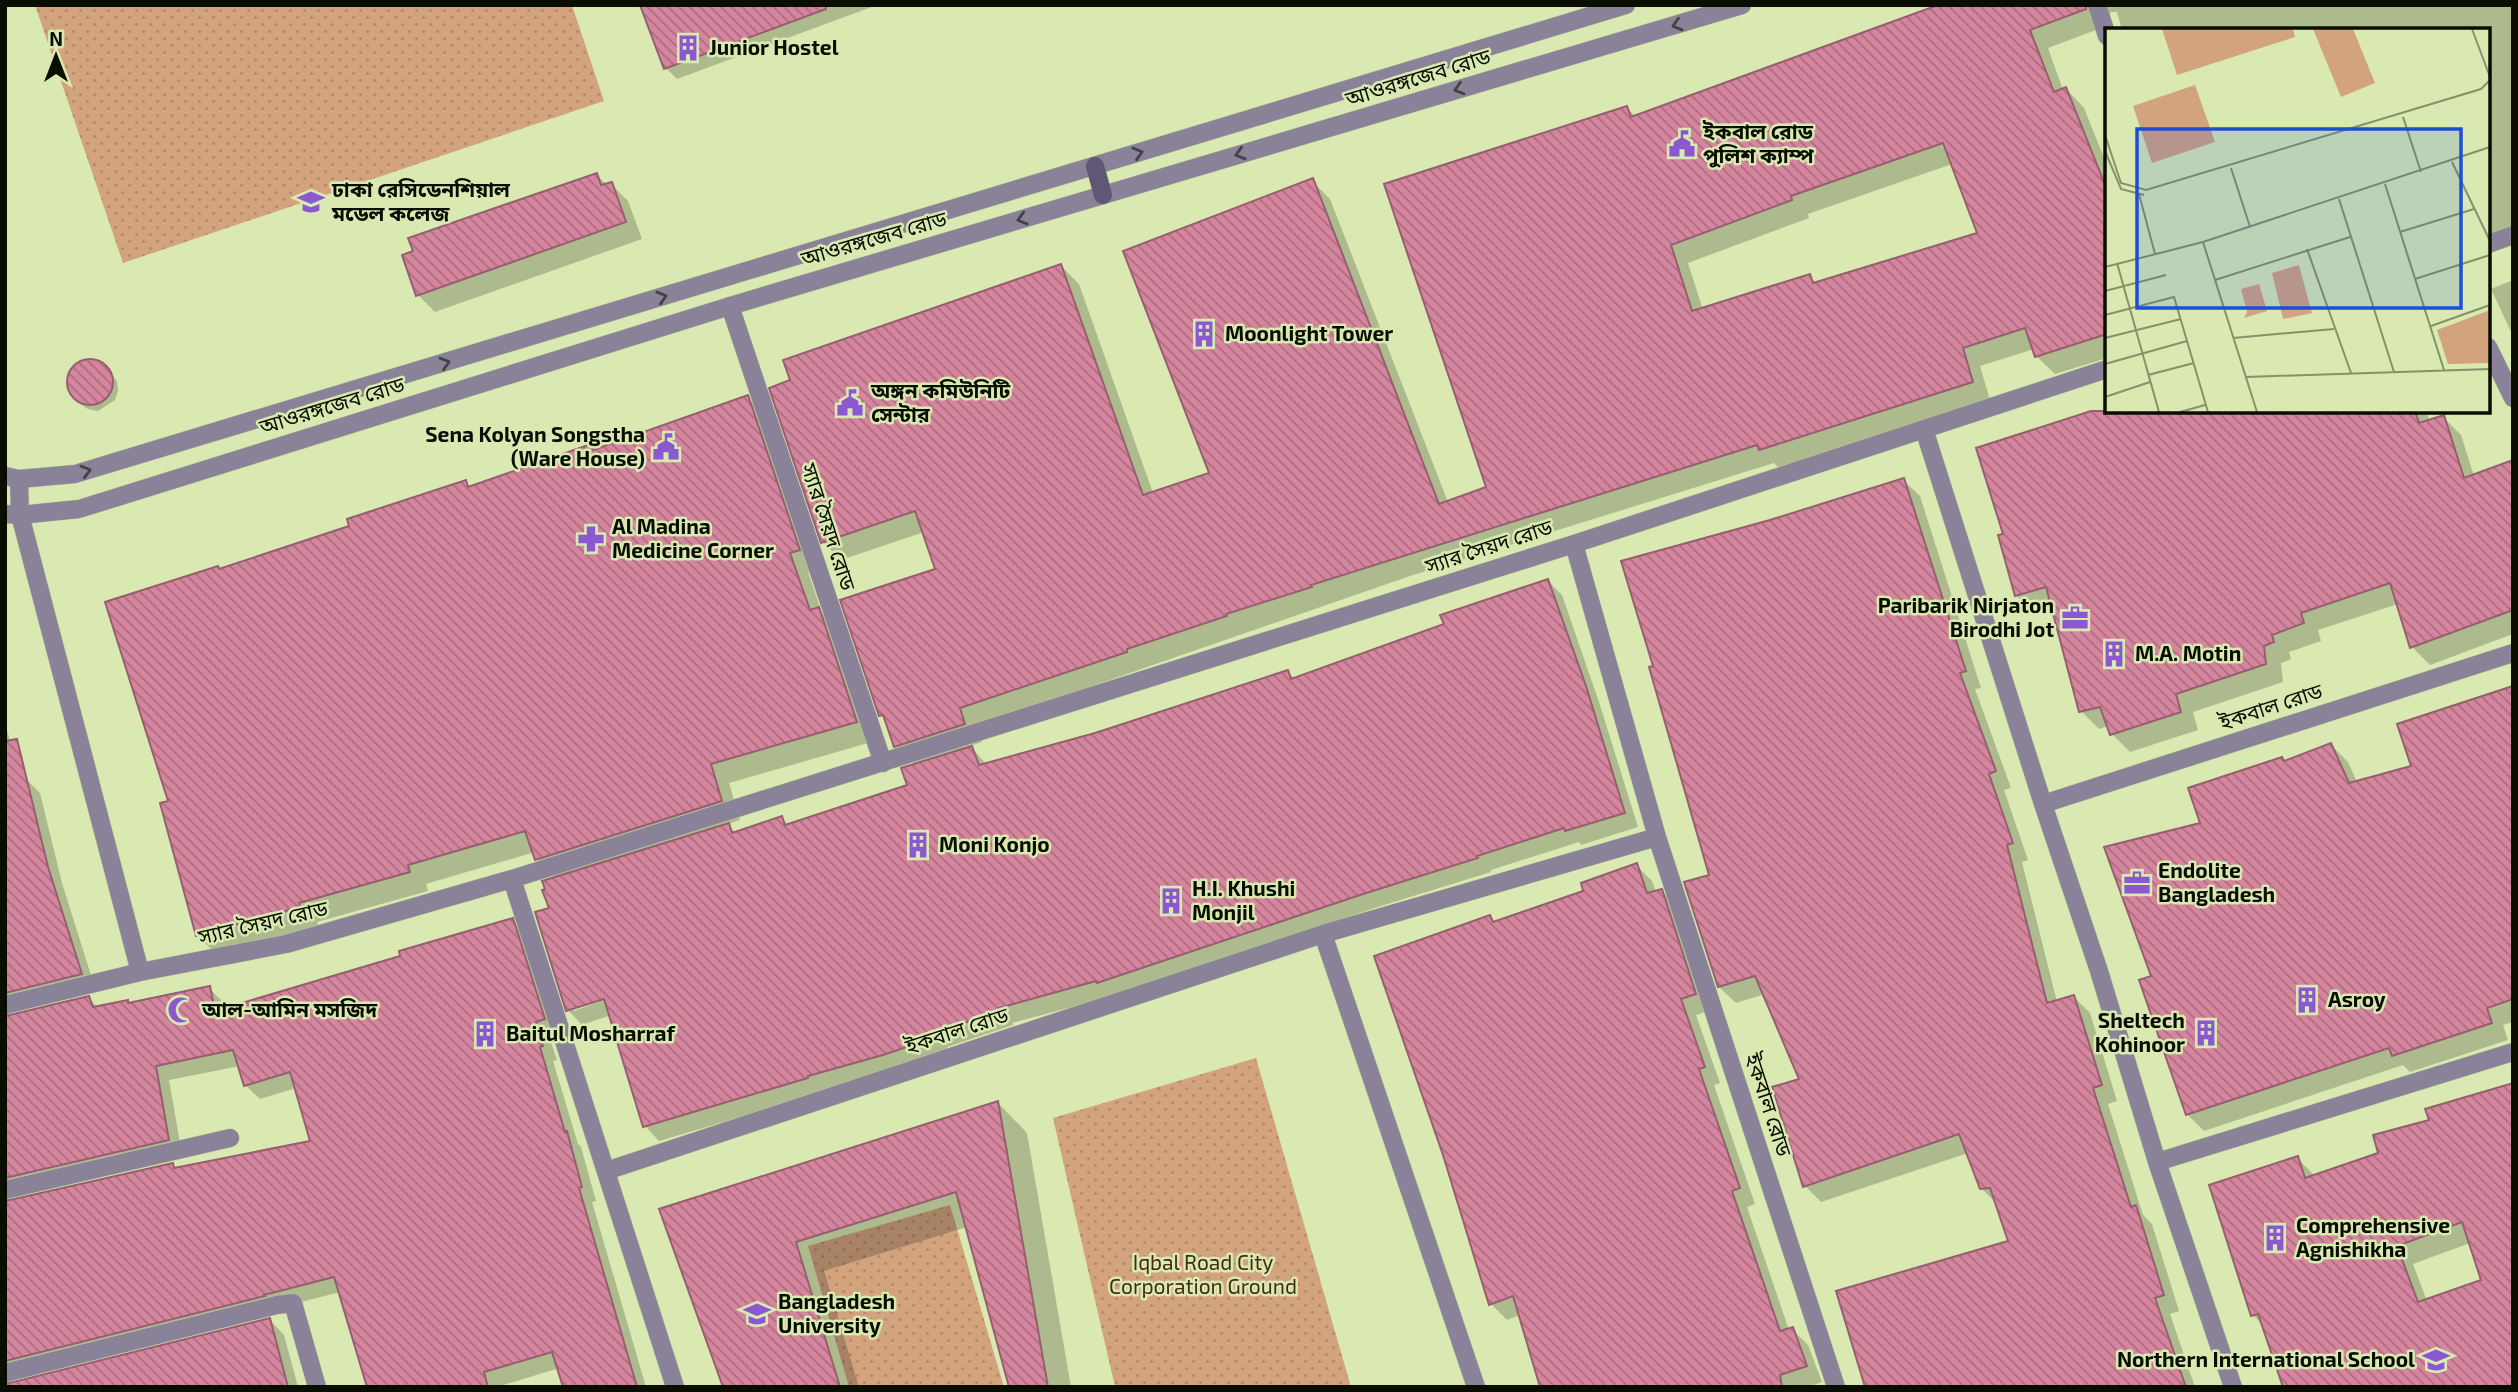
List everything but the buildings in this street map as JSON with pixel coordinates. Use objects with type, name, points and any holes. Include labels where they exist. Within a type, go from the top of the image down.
[{"type":"main road","points":[[1094,166],[1103,195]]},
{"type":"street","name":"আওরঙ্গজেব রোড","points":[[12,478],[75,474],[1626,5]]},
{"type":"street","name":"আওরঙ্গজেব রোড","points":[[13,514],[79,509],[730,306],[1742,5]]},
{"type":"street","points":[[2097,5],[2105,30]]},
{"type":"street","points":[[2490,243],[2513,234]]},
{"type":"street","name":"স্যার সৈয়দ রোড","points":[[730,306],[883,763]]},
{"type":"street","points":[[2490,351],[2513,398]]},
{"type":"street","name":"স্যার সৈয়দ রোড","points":[[5,1005],[140,972],[286,944],[512,879],[1574,544],[2105,370]]},
{"type":"street","points":[[1924,429],[2099,971],[2157,1162],[2233,1387]]},
{"type":"street","points":[[12,478],[13,514],[140,972]]},
{"type":"street","name":"ইকবাল রোড","points":[[1574,544],[1657,837],[1836,1387]]},
{"type":"street","name":"ইকবাল রোড","points":[[2043,804],[2513,653]]},
{"type":"street","name":"ইকবাল রোড","points":[[606,1171],[1324,934],[1657,837]]},
{"type":"street","points":[[512,879],[675,1387]]},
{"type":"street","points":[[1324,934],[1476,1387]]},
{"type":"street","points":[[2157,1162],[2513,1052]]},
{"type":"street","points":[[5,1190],[230,1138]]},
{"type":"street","points":[[5,1373],[293,1303],[317,1387]]},
{"type":"green space","points":[[35,5],[572,5],[604,101],[123,263]]},
{"type":"green space","name":"Iqbal Road City Corporation Ground","points":[[1256,1058],[1351,1387],[1115,1387],[1053,1118]]},
{"type":"green space","points":[[950,1205],[1004,1387],[849,1387],[808,1246]]},
{"type":"place","name":"Junior Hostel","points":[[688,48]]},
{"type":"place","name":"ইকবাল রোড পুলিশ ক্যাম্প","points":[[1682,144]]},
{"type":"place","name":"ঢাকা রেসিডেনশিয়াল মডেল কলেজ","points":[[311,202]]},
{"type":"place","name":"Moonlight Tower","points":[[1204,334]]},
{"type":"place","name":"অঙ্গন কমিউনিটি সেন্টার","points":[[850,403]]},
{"type":"place","name":"Sena Kolyan Songstha (Ware House)","points":[[666,447]]},
{"type":"place","name":"Al Madina Medicine Corner","points":[[591,539]]},
{"type":"place","name":"Paribarik Nirjaton Birodhi Jot","points":[[2075,618]]},
{"type":"place","name":"M.A. Motin","points":[[2114,654]]},
{"type":"place","name":"Moni Konjo","points":[[918,845]]},
{"type":"place","name":"Endolite Bangladesh","points":[[2137,883]]},
{"type":"place","name":"H.I. Khushi Monjil","points":[[1171,901]]},
{"type":"place","name":"Asroy","points":[[2307,1000]]},
{"type":"place","name":"আল-আমিন মসজিদ","points":[[181,1010]]},
{"type":"place","name":"Sheltech Kohinoor","points":[[2206,1033]]},
{"type":"place","name":"Baitul Mosharraf","points":[[485,1034]]},
{"type":"place","name":"Comprehensive Agnishikha","points":[[2275,1238]]},
{"type":"place","name":"Bangladesh University","points":[[757,1314]]},
{"type":"place","name":"Northern International School","points":[[2436,1360]]}]
